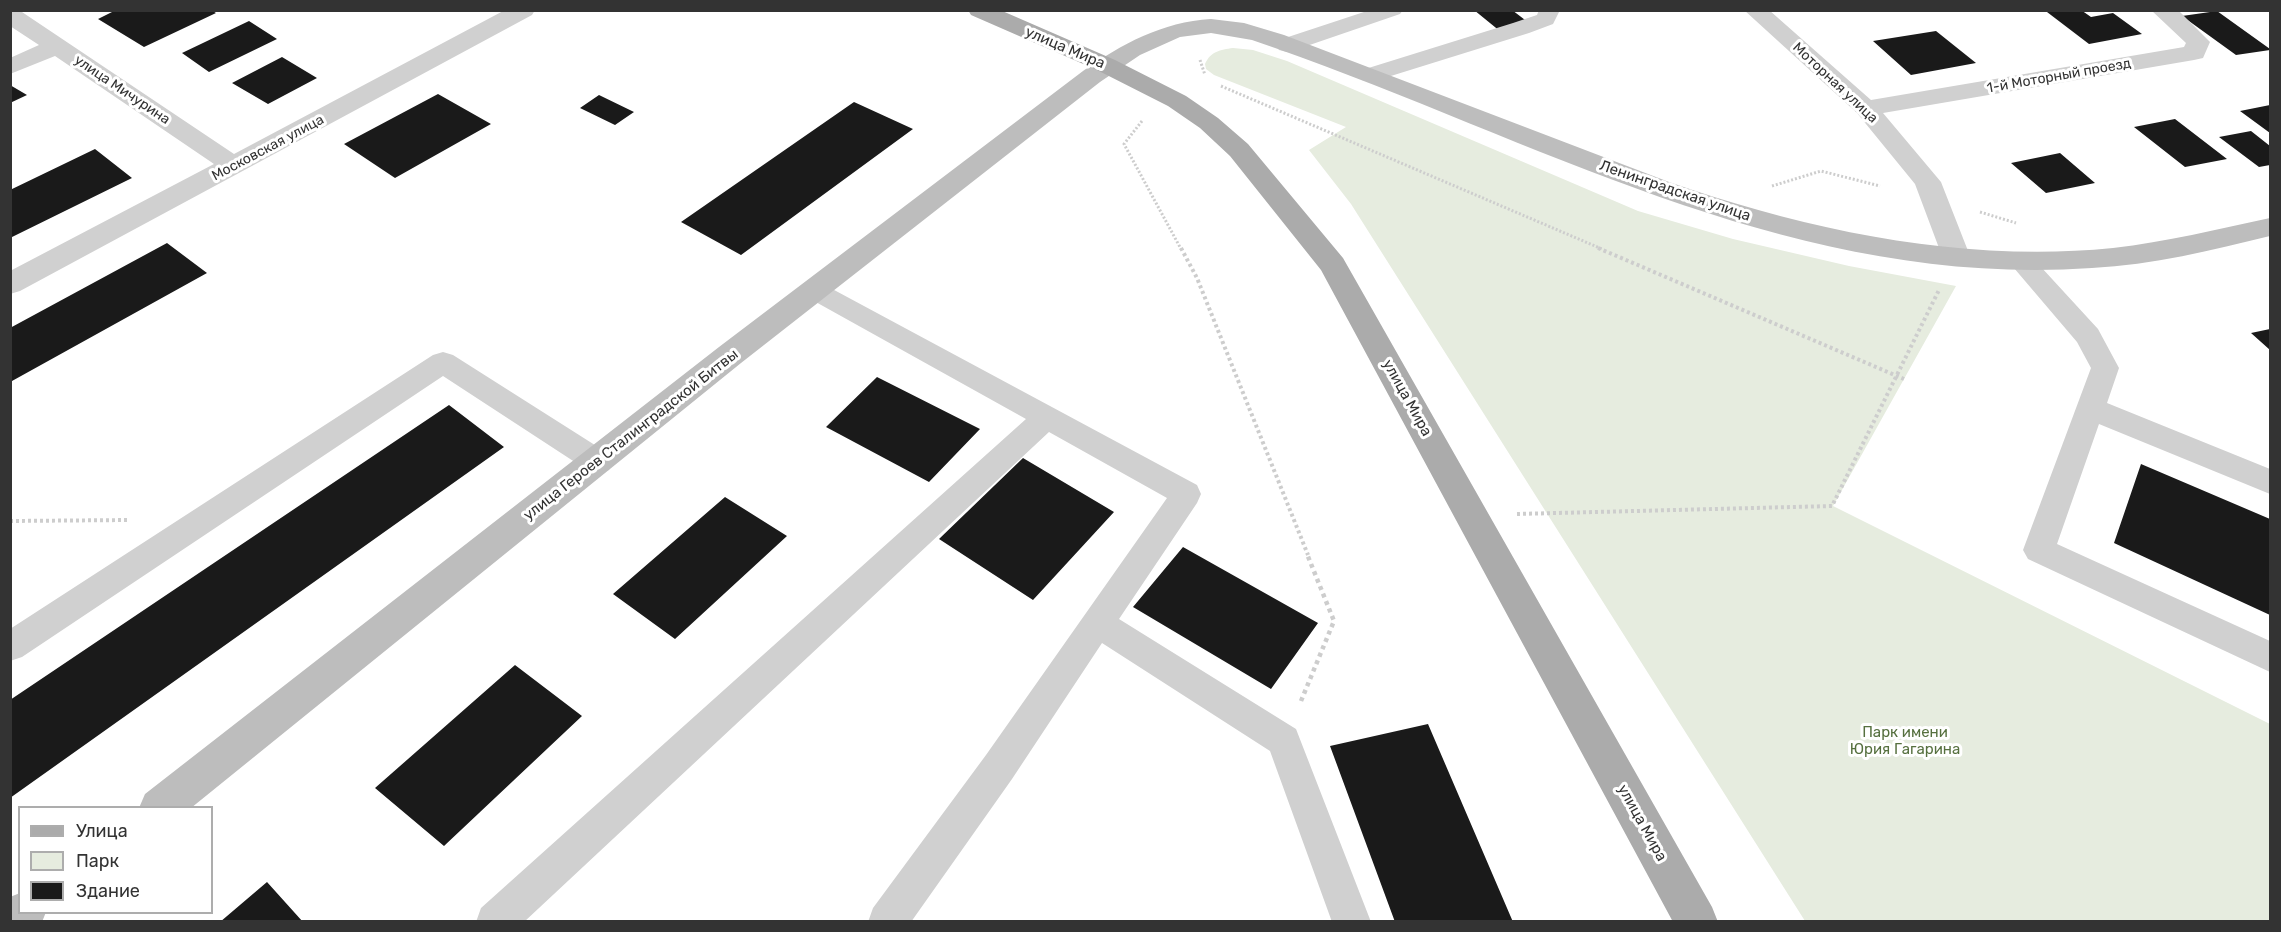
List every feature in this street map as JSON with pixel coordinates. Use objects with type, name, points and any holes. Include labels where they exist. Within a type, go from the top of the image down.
[{"type":"main road","name":"улица Мира","points":[[979,10],[1107,65],[1177,101],[1209,123],[1239,150],[1333,265],[1697,921]]},
{"type":"street","name":"Московская улица","points":[[10,284],[524,10]]},
{"type":"street","name":"Моторная улица","points":[[1755,10],[1866,108],[1928,182],[1956,256]]},
{"type":"street","name":"1-й Моторный проезд","points":[[1866,108],[2194,53],[2198,42],[2178,21],[2162,10]]},
{"type":"street","name":"улица Мичурина","points":[[10,15],[234,166]]},
{"type":"street","name":"Ленинградская улица","points":[[1107,65],[1163,35],[1192,27],[1217,26],[1246,31],[1370,75],[1650,186],[1725,211],[1816,236],[1956,256],[2021,261],[2097,258],[2160,251],[2271,227]]},
{"type":"street","points":[[10,67],[57,46]]},
{"type":"street","name":"улица Героев Сталинградской Битвы","points":[[160,806],[814,290],[1107,65]]},
{"type":"lane","points":[[1287,45],[1393,10]]},
{"type":"lane","points":[[1370,75],[1521,28],[1545,19],[1550,10]]},
{"type":"lane","points":[[2021,261],[2088,336],[2105,368],[2038,550],[2271,657]]},
{"type":"lane","points":[[814,290],[1186,494],[999,767],[887,921]]},
{"type":"lane","points":[[10,647],[442,362],[598,462]]},
{"type":"lane","points":[[2090,408],[2271,482]]},
{"type":"lane","points":[[495,921],[1046,418]]},
{"type":"lane","points":[[1098,623],[1284,740],[1352,921]]},
{"type":"path","points":[[1202,53],[1199,64],[1203,74],[1208,78]]},
{"type":"path","points":[[1214,82],[1904,379]]},
{"type":"path","points":[[1144,118],[1124,144],[1197,278],[1334,621],[1284,740]]},
{"type":"path","points":[[1768,187],[1821,171],[1934,198],[2020,224]]},
{"type":"path","points":[[1471,515],[1833,506],[1956,256]]},
{"type":"path","points":[[10,521],[136,520]]},
{"type":"green space","name":"Парк имени Юрия Гагарина","points":[[1233,48],[1253,50],[1287,61],[1638,211],[1733,239],[1849,266],[1956,286],[1833,506],[2270,724],[2270,921],[1805,921],[1351,204],[1309,150],[1346,127],[1214,75],[1206,69],[1205,64],[1213,54]]},
{"type":"building","points":[[116,10],[211,10],[216,13],[144,47],[98,19]]},
{"type":"building","points":[[1474,10],[1512,10],[1529,23],[1501,32]]},
{"type":"building","points":[[2081,10],[2091,17],[2113,13],[2142,34],[2089,44],[2047,12]]},
{"type":"building","points":[[2217,11],[2270,50],[2236,55],[2182,16]]},
{"type":"building","points":[[249,21],[277,39],[209,72],[182,53]]},
{"type":"building","points":[[1936,31],[1976,63],[1911,75],[1873,41]]},
{"type":"building","points":[[282,57],[317,78],[268,104],[232,83]]},
{"type":"building","points":[[10,85],[27,95],[10,103]]},
{"type":"building","points":[[438,94],[491,124],[395,178],[344,144]]},
{"type":"building","points":[[599,95],[634,112],[615,125],[580,108]]},
{"type":"building","points":[[854,102],[913,129],[741,255],[681,222]]},
{"type":"building","points":[[2270,105],[2270,133],[2240,111]]},
{"type":"building","points":[[2175,119],[2227,159],[2185,167],[2134,127]]},
{"type":"building","points":[[2251,131],[2270,146],[2270,165],[2259,167],[2219,137]]},
{"type":"building","points":[[95,149],[132,178],[10,238],[10,190]]},
{"type":"building","points":[[2060,153],[2095,183],[2046,193],[2011,163]]},
{"type":"building","points":[[167,243],[207,273],[12,381],[10,380],[10,328]]},
{"type":"building","points":[[2270,329],[2270,350],[2251,333]]},
{"type":"building","points":[[877,377],[980,429],[929,482],[826,427]]},
{"type":"building","points":[[449,405],[504,447],[10,798],[10,700]]},
{"type":"building","points":[[1023,458],[1114,512],[1033,600],[939,539]]},
{"type":"building","points":[[2141,464],[2270,519],[2270,615],[2114,543]]},
{"type":"building","points":[[725,497],[787,536],[675,639],[613,594]]},
{"type":"building","points":[[1183,547],[1318,623],[1271,689],[1133,607]]},
{"type":"building","points":[[515,665],[582,716],[444,846],[375,788]]},
{"type":"building","points":[[1428,724],[1513,922],[1395,922],[1330,746]]},
{"type":"building","points":[[267,882],[303,922],[220,922]]}]
